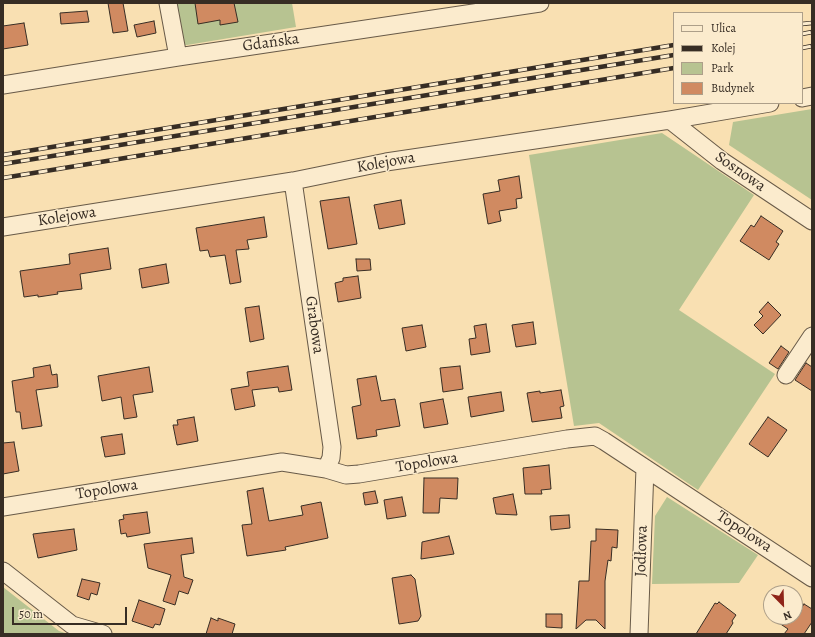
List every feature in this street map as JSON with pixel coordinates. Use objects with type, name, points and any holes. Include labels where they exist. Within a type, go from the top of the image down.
[{"type":"street","points":[[168,3],[178,57]]},
{"type":"street","name":"Gdańska","points":[[3,85],[476,8],[540,3]]},
{"type":"street","name":"Kolejowa","points":[[3,227],[293,181],[386,162],[670,120],[764,104]]},
{"type":"street","name":"Sosnowa","points":[[670,120],[722,161],[812,221]]},
{"type":"street","name":"Grabowa","points":[[293,181],[332,447],[331,458],[326,469]]},
{"type":"street","points":[[786,375],[812,336]]},
{"type":"street","name":"Topolowa","points":[[3,507],[282,462],[326,469],[346,475],[359,474],[567,439],[595,436],[812,578]]},
{"type":"street","name":"Jodłowa","points":[[639,634],[645,468]]},
{"type":"street","points":[[3,571],[72,625],[103,634]]},
{"type":"green space","points":[[174,3],[292,3],[296,27],[181,46]]},
{"type":"green space","points":[[812,109],[812,200],[729,145],[733,122]]},
{"type":"green space","points":[[662,133],[754,195],[679,310],[775,374],[698,490],[599,423],[574,426],[529,155]]},
{"type":"green space","points":[[667,497],[758,555],[739,583],[652,584],[655,516]]},
{"type":"green space","points":[[3,587],[59,631],[68,634],[3,634]]},
{"type":"building","points":[[108,3],[123,3],[128,31],[113,33]]},
{"type":"building","points":[[195,3],[234,3],[238,22],[220,25],[220,20],[198,24]]},
{"type":"building","points":[[87,11],[89,22],[61,24],[60,13]]},
{"type":"building","points":[[154,21],[156,33],[137,37],[134,25]]},
{"type":"building","points":[[24,23],[28,45],[3,49],[3,26]]},
{"type":"building","points":[[519,176],[522,198],[516,199],[517,208],[499,211],[501,221],[488,224],[483,194],[500,191],[498,180]]},
{"type":"building","points":[[349,197],[357,244],[328,249],[320,201]]},
{"type":"building","points":[[401,200],[405,224],[379,229],[374,205]]},
{"type":"building","points":[[761,216],[783,231],[776,242],[779,244],[769,260],[740,241],[751,225],[754,227]]},
{"type":"building","points":[[264,217],[267,237],[247,240],[249,249],[236,250],[241,282],[230,284],[225,255],[210,257],[208,250],[200,251],[196,228]]},
{"type":"building","points":[[108,248],[111,269],[80,274],[82,289],[57,292],[58,294],[38,297],[38,295],[24,297],[20,271],[70,264],[69,254]]},
{"type":"building","points":[[356,259],[370,259],[371,270],[357,271]]},
{"type":"building","points":[[166,264],[169,283],[142,288],[139,269]]},
{"type":"building","points":[[358,276],[361,298],[338,302],[335,283],[343,281],[343,278]]},
{"type":"building","points":[[768,302],[781,315],[763,334],[754,325],[763,316],[759,312]]},
{"type":"building","points":[[259,306],[264,339],[250,342],[245,308]]},
{"type":"building","points":[[533,322],[536,344],[516,347],[512,325]]},
{"type":"building","points":[[486,324],[490,352],[471,355],[469,339],[476,338],[474,326]]},
{"type":"building","points":[[422,325],[426,347],[406,351],[402,328]]},
{"type":"building","points":[[781,346],[789,352],[778,369],[769,363]]},
{"type":"building","points":[[806,363],[812,367],[812,391],[795,380]]},
{"type":"building","points":[[50,365],[52,375],[57,374],[58,387],[36,390],[42,426],[22,429],[20,412],[16,412],[12,381],[34,377],[33,368]]},
{"type":"building","points":[[288,366],[292,390],[279,392],[278,387],[252,390],[255,406],[235,410],[231,389],[249,386],[247,372]]},
{"type":"building","points":[[460,366],[463,389],[443,392],[440,368]]},
{"type":"building","points":[[149,367],[153,392],[133,395],[137,417],[124,419],[121,397],[102,401],[98,376]]},
{"type":"building","points":[[376,376],[381,401],[395,399],[400,426],[376,430],[377,436],[357,439],[352,407],[361,405],[357,379]]},
{"type":"building","points":[[561,390],[564,406],[560,407],[562,418],[532,422],[527,393]]},
{"type":"building","points":[[501,392],[504,411],[471,417],[468,397]]},
{"type":"building","points":[[443,399],[448,424],[424,428],[420,403]]},
{"type":"building","points":[[194,417],[198,441],[177,445],[173,425],[178,425],[177,420]]},
{"type":"building","points":[[768,417],[787,430],[768,457],[749,444]]},
{"type":"building","points":[[122,434],[125,454],[105,457],[101,437]]},
{"type":"building","points":[[14,442],[19,471],[3,474],[3,443]]},
{"type":"building","points":[[549,465],[551,489],[541,490],[542,494],[525,494],[523,468]]},
{"type":"building","points":[[424,478],[458,478],[457,499],[440,498],[439,513],[423,513]]},
{"type":"building","points":[[263,488],[269,521],[303,515],[301,506],[321,502],[328,538],[285,547],[286,550],[247,556],[242,525],[252,524],[247,491]]},
{"type":"building","points":[[375,491],[378,503],[365,505],[363,493]]},
{"type":"building","points":[[513,494],[517,515],[496,514],[493,498]]},
{"type":"building","points":[[402,497],[406,516],[387,519],[384,500]]},
{"type":"building","points":[[147,512],[150,533],[127,537],[126,533],[121,534],[119,520],[124,519],[123,515]]},
{"type":"building","points":[[569,515],[570,528],[551,530],[550,516]]},
{"type":"building","points":[[74,529],[77,550],[38,558],[33,534]]},
{"type":"building","points":[[596,529],[618,530],[617,548],[612,547],[611,561],[608,560],[605,581],[605,629],[596,620],[586,620],[576,629],[579,581],[589,581],[591,541],[596,541]]},
{"type":"building","points":[[449,536],[454,554],[421,559],[422,542]]},
{"type":"building","points":[[192,538],[194,553],[181,555],[184,577],[193,580],[188,594],[179,591],[175,605],[163,601],[171,575],[148,568],[144,544]]},
{"type":"building","points":[[411,575],[415,579],[421,616],[418,621],[399,624],[392,578]]},
{"type":"building","points":[[82,579],[100,583],[97,595],[91,593],[89,600],[77,596]]},
{"type":"building","points":[[139,600],[165,609],[160,625],[155,624],[153,628],[132,621]]},
{"type":"building","points":[[719,602],[736,615],[726,634],[696,634],[715,603],[717,604]]},
{"type":"building","points":[[804,604],[812,609],[812,622],[804,634],[784,634],[788,629],[782,625],[803,625]]},
{"type":"building","points":[[546,614],[562,614],[562,628],[546,627]]},
{"type":"building","points":[[211,618],[218,621],[218,618],[235,624],[232,634],[206,634]]},
{"type":"railway","points":[[803,24],[812,23]]},
{"type":"railway","points":[[803,34],[812,32]]},
{"type":"railway","points":[[3,155],[673,45]]},
{"type":"railway","points":[[803,48],[812,46]]},
{"type":"railway","points":[[3,164],[673,55]]},
{"type":"railway","points":[[3,178],[673,68]]}]
